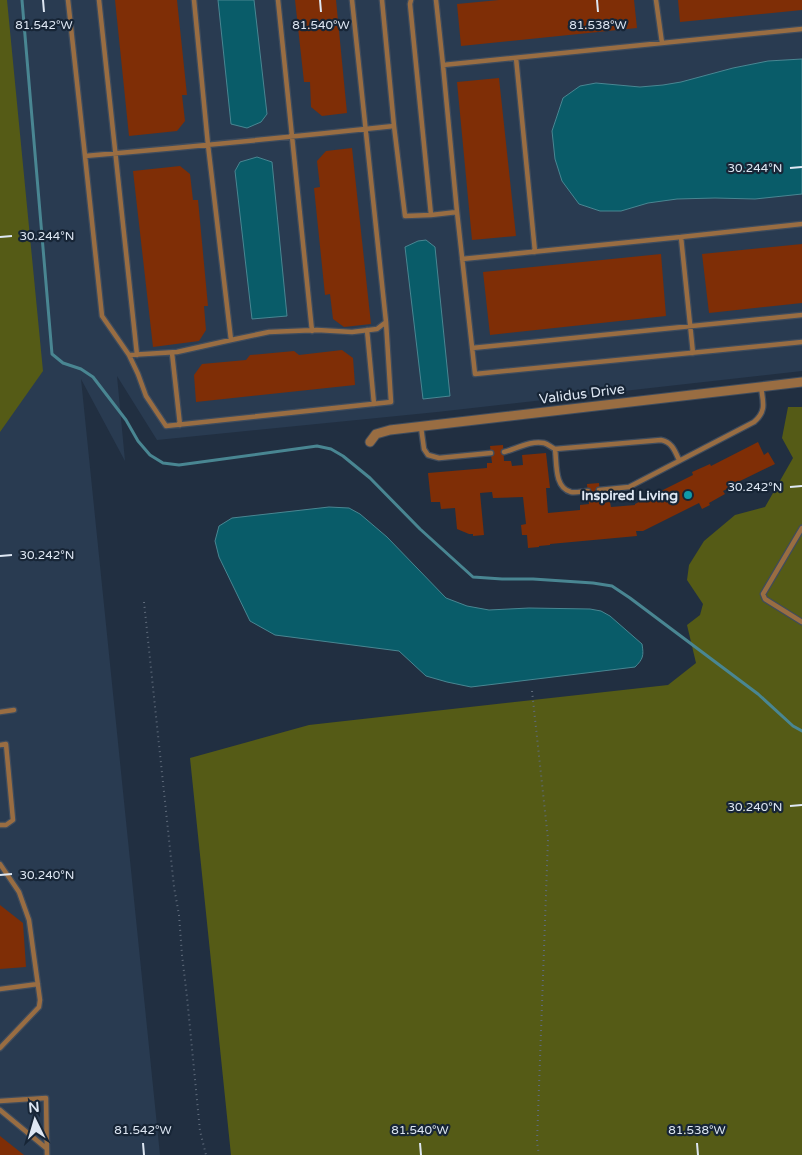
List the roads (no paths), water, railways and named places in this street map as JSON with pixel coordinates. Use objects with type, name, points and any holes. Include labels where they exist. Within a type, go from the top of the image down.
[{"type":"street","name":"Validus Drive","points":[[370,442],[376,434],[390,430],[802,382]]},
{"type":"lane","points":[[68,0],[102,316],[129,355],[146,396],[166,426],[391,402],[386,322],[352,0]]},
{"type":"lane","points":[[99,0],[137,355]]},
{"type":"lane","points":[[194,0],[208,145],[231,340]]},
{"type":"lane","points":[[278,0],[312,331]]},
{"type":"lane","points":[[382,0],[405,216],[457,212]]},
{"type":"lane","points":[[410,0],[431,215]]},
{"type":"lane","points":[[436,0],[475,374],[802,342]]},
{"type":"lane","points":[[656,0],[662,43]]},
{"type":"lane","points":[[442,65],[802,28]]},
{"type":"lane","points":[[516,58],[535,252]]},
{"type":"lane","points":[[85,156],[394,126]]},
{"type":"lane","points":[[462,259],[681,238],[802,224]]},
{"type":"lane","points":[[681,238],[694,353]]},
{"type":"lane","points":[[472,348],[802,315]]},
{"type":"lane","points":[[129,355],[172,352],[269,332],[352,332],[377,329],[386,322]]},
{"type":"lane","points":[[367,330],[374,404]]},
{"type":"lane","points":[[172,352],[180,425]]},
{"type":"lane","points":[[599,490],[629,487],[754,422],[763,412],[761,386]]},
{"type":"lane","points":[[421,426],[424,449],[428,455],[439,458],[491,453]]},
{"type":"lane","points":[[504,452],[533,443],[544,443],[555,450],[661,440],[672,446],[679,460]]},
{"type":"lane","points":[[555,450],[560,485],[572,492],[588,491]]},
{"type":"lane","points":[[802,528],[763,594],[764,599],[802,622]]},
{"type":"lane","points":[[0,712],[14,710]]},
{"type":"lane","points":[[0,745],[6,744],[13,820],[6,825],[0,825]]},
{"type":"lane","points":[[0,864],[19,892],[29,920],[40,1000],[39,1007],[0,1048]]},
{"type":"lane","points":[[0,989],[38,984]]},
{"type":"lane","points":[[0,1101],[46,1098],[47,1155]]},
{"type":"lane","points":[[0,1110],[46,1148]]},
{"type":"waterway","points":[[22,0],[52,354],[63,363],[81,369],[93,377],[150,455],[163,463],[179,465],[317,446],[331,449],[343,456],[370,478],[420,529],[473,577],[533,579],[612,586],[758,694],[793,726],[802,731]]},
{"type":"place","name":"Inspired Living","points":[[688,495]]}]
